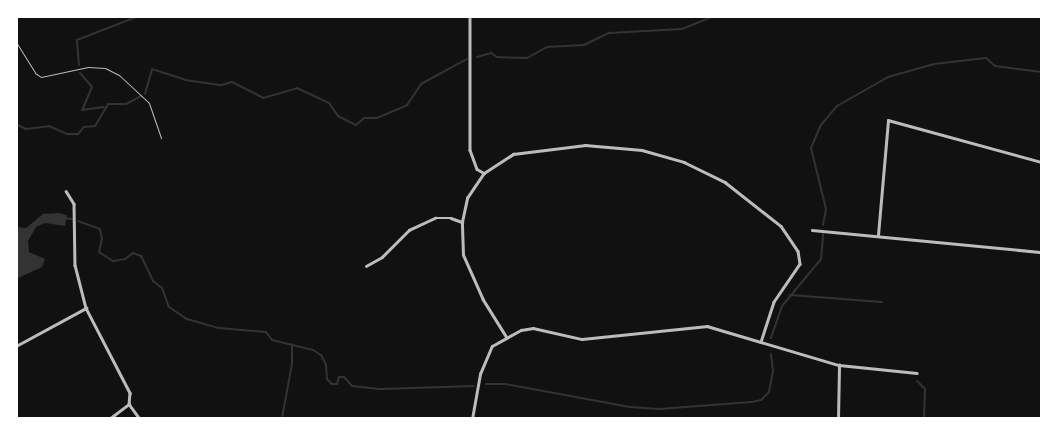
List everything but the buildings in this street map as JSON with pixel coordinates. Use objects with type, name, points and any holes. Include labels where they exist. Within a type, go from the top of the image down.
[{"type":"street","points":[[470,16],[470,150],[477,168],[484,173]]},
{"type":"street","points":[[878,235],[888,120],[1042,162]]},
{"type":"street","points":[[506,337],[469,272],[460,241],[467,198],[484,173],[513,154],[586,144],[620,146],[661,154],[705,170],[725,182],[781,226],[800,256],[797,272],[774,302],[761,342]]},
{"type":"street","points":[[66,191],[74,204],[75,265],[86,308],[130,392],[130,404],[140,419]]},
{"type":"street","points":[[366,266],[382,257],[409,230],[435,218],[452,218],[462,222]]},
{"type":"street","points":[[812,230],[1042,252]]},
{"type":"street","points":[[16,346],[86,308]]},
{"type":"street","points":[[472,419],[486,359],[492,346],[506,337],[533,328],[582,339],[707,326],[839,365],[917,373]]},
{"type":"street","points":[[838,419],[839,365]]},
{"type":"street","points":[[109,419],[130,404]]},
{"type":"lane","points":[[16,42],[34,73],[41,77],[48,78],[88,67],[105,68],[119,75],[149,103],[161,138]]},
{"type":"shaded area","points":[[59,213],[67,215],[65,226],[45,223],[36,227],[28,241],[29,252],[45,259],[42,267],[16,279],[16,227],[26,228],[43,214]]},
{"type":"waterway","points":[[79,65],[77,40],[139,16]]},
{"type":"waterway","points":[[477,57],[491,53],[497,57],[527,58],[547,47],[584,45],[609,33],[682,29],[715,16]]},
{"type":"waterway","points":[[823,225],[826,209],[811,148],[821,125],[837,106],[888,77],[934,64],[986,58],[995,66],[1042,72]]},
{"type":"waterway","points":[[145,94],[152,69],[185,80],[222,85],[232,82],[263,98],[297,88],[329,103],[338,116],[356,125],[364,118],[377,118],[407,105],[421,84],[467,59]]},
{"type":"waterway","points":[[80,73],[92,87],[82,110],[104,107]]},
{"type":"waterway","points":[[16,124],[26,129],[49,126],[67,134],[78,134],[84,127],[95,126],[108,104],[126,104],[141,96]]},
{"type":"waterway","points":[[64,218],[72,219]]},
{"type":"waterway","points":[[78,221],[100,229],[102,239],[99,252],[113,261],[125,259],[133,253],[141,256],[153,281],[162,288],[169,307],[187,319],[219,328],[266,332],[272,340],[313,350],[321,355],[326,365],[327,379],[332,384],[337,384],[339,377],[344,377],[352,386],[382,389],[474,386]]},
{"type":"waterway","points":[[771,338],[782,306],[821,259],[823,234]]},
{"type":"waterway","points":[[790,295],[882,302]]},
{"type":"waterway","points":[[276,419],[282,418],[292,364],[292,344]]},
{"type":"waterway","points":[[486,384],[505,384],[630,407],[659,409],[752,402],[761,400],[769,392],[773,371],[771,354]]},
{"type":"waterway","points":[[917,381],[925,389],[924,419]]}]
